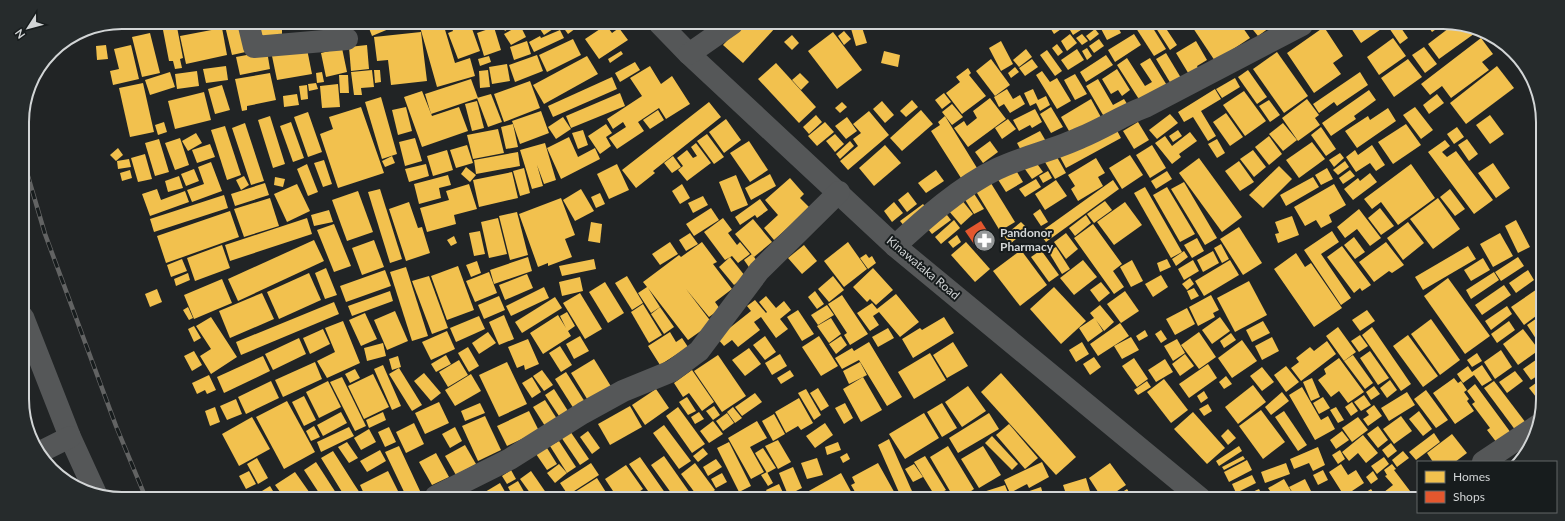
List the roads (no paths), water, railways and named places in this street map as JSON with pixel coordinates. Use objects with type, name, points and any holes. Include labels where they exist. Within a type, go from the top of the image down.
[{"type":"street","points":[[250,29],[254,47],[347,38]]},
{"type":"street","name":"Kinawataka Road","points":[[664,29],[895,246],[1193,492]]},
{"type":"street","points":[[689,54],[725,29]]},
{"type":"street","points":[[895,246],[917,225],[958,193],[996,169],[1083,137],[1130,113],[1146,107],[1294,29]]},
{"type":"street","points":[[444,492],[510,459],[584,413],[623,391],[672,371],[699,351],[759,271],[839,192]]},
{"type":"street","points":[[29,332],[70,437],[93,487]]},
{"type":"street","points":[[1484,461],[1531,430]]},
{"type":"street","points":[[44,450],[70,437]]},
{"type":"railway","points":[[29,180],[45,234],[116,426],[143,492]]},
{"type":"place","name":"Pandonor Pharmacy","points":[[984,240]]}]
